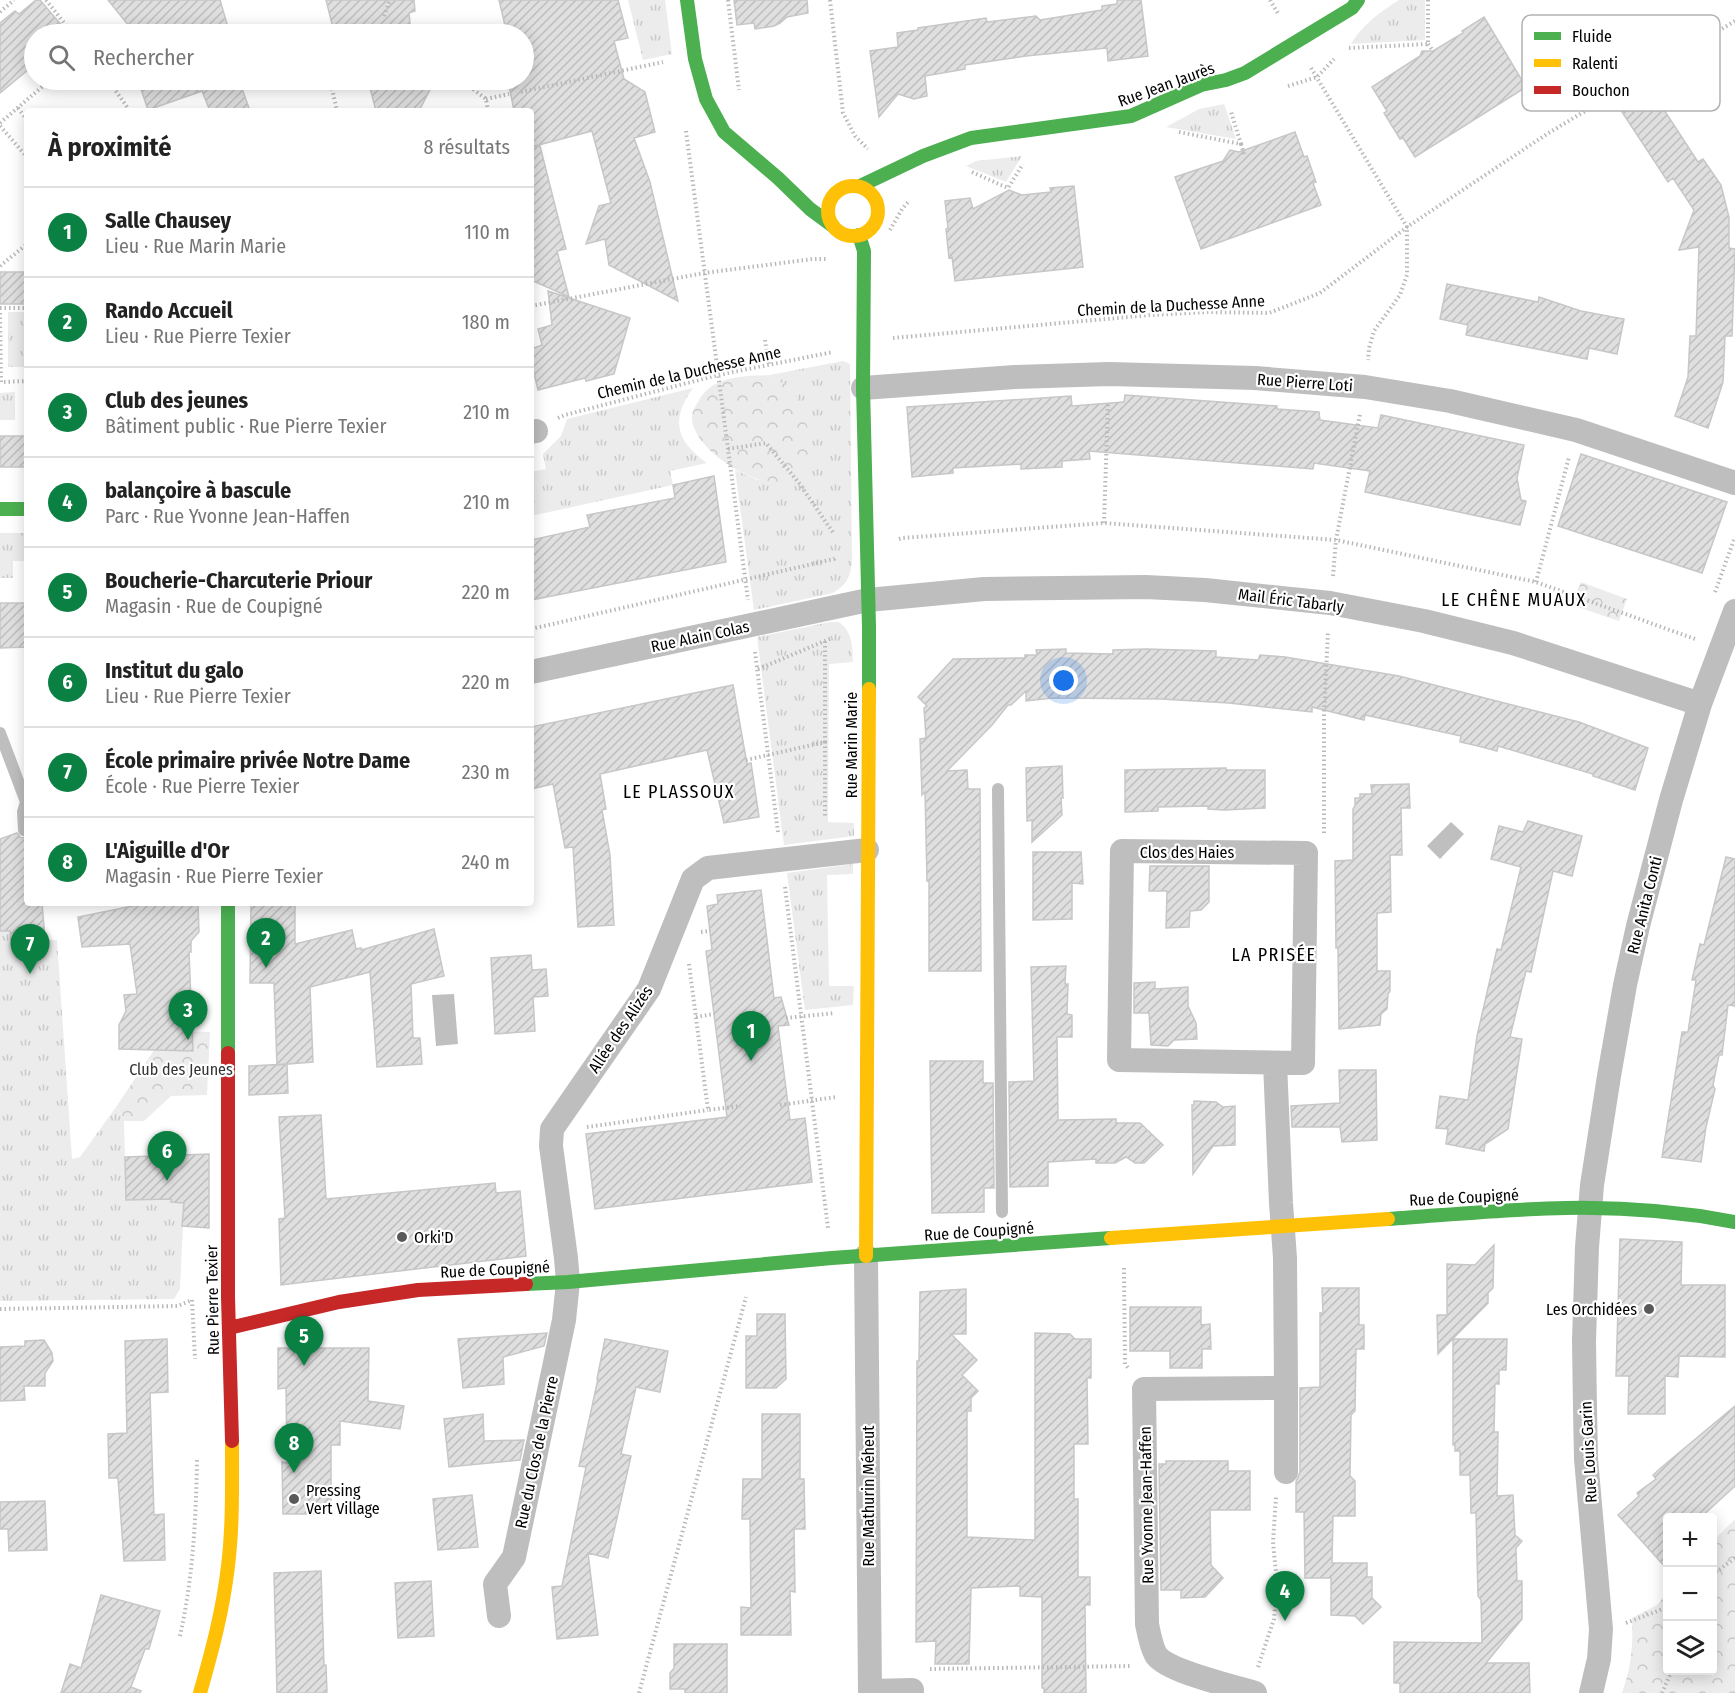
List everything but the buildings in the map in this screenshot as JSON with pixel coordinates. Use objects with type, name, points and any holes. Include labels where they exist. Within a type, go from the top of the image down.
[{"type":"street","points":[[687,0],[695,59],[706,99],[724,132],[810,209],[845,235],[859,235],[867,232],[890,202]]},
{"type":"street","name":"Rue Jean Jaurès","points":[[860,186],[950,145],[971,138],[1131,116],[1201,85],[1245,73],[1352,8],[1359,0]]},
{"type":"street","name":"Rue Jean Jaurès","points":[[909,179],[930,154]]},
{"type":"street","points":[[778,178],[807,184]]},
{"type":"street","points":[[826,187],[851,185],[868,189],[877,202],[879,211],[877,219]]},
{"type":"street","points":[[833,226],[829,220],[829,204],[832,197],[843,187]]},
{"type":"street","name":"Rue Marin Marie","points":[[859,235],[864,251],[863,388],[868,600],[866,1256]]},
{"type":"street","name":"Rue Pierre Loti","points":[[863,388],[1015,377],[1109,374],[1255,378],[1365,387],[1450,400],[1576,430],[1735,483]]},
{"type":"street","points":[[0,509],[24,509]]},
{"type":"street","name":"Mail Éric Tabarly","points":[[868,600],[984,589],[1146,586],[1330,603],[1424,621],[1513,643],[1700,704]]},
{"type":"street","name":"Rue Alain Colas","points":[[534,671],[868,600]]},
{"type":"street","name":"Rue Anita Conti","points":[[1590,1209],[1609,1076],[1632,956],[1671,800],[1700,704],[1735,611]]},
{"type":"street","name":"Allée des Alizés","points":[[552,1132],[649,988],[693,879],[708,868],[867,850]]},
{"type":"street","name":"Clos des Haies","points":[[1122,851],[1305,853],[1304,1063],[1275,1063],[1119,1060],[1122,851]]},
{"type":"street","name":"Rue Pierre Texier","points":[[200,1693],[219,1624],[231,1528],[228,1297],[228,906]]},
{"type":"street","points":[[1275,1063],[1285,1258],[1286,1472]]},
{"type":"street","points":[[552,1132],[550,1146],[568,1282]]},
{"type":"street","name":"Rue de Coupigné","points":[[229,1328],[339,1302],[418,1290],[568,1282],[832,1258],[1282,1225],[1552,1208],[1631,1210],[1735,1222]]},
{"type":"street","name":"Rue Louis Garin","points":[[1590,1209],[1584,1341],[1586,1450],[1600,1624],[1599,1659],[1591,1693]]},
{"type":"street","name":"Rue Mathurin Méheut","points":[[866,1256],[870,1690],[912,1690],[912,1693]]},
{"type":"street","name":"Rue du Clos de la Pierre","points":[[499,1616],[495,1584],[514,1557],[564,1320],[568,1282]]},
{"type":"street","name":"Rue Yvonne Jean-Haffen","points":[[1157,1656],[1147,1624],[1144,1389],[1286,1388]]},
{"type":"street","points":[[1157,1656],[1177,1669],[1253,1692]]},
{"type":"lane","points":[[0,733],[24,797]]},
{"type":"lane","points":[[998,789],[1002,1212]]},
{"type":"lane","points":[[24,809],[24,830]]},
{"type":"path","points":[[0,12],[14,0]]},
{"type":"path","points":[[46,0],[65,24]]},
{"type":"path","points":[[384,16],[390,0]]},
{"type":"path","points":[[728,0],[740,94]]},
{"type":"path","points":[[830,0],[843,113],[855,136],[875,155]]},
{"type":"path","points":[[1270,0],[1407,227],[1407,275],[1400,295],[1374,331],[1369,348],[1365,387],[1336,540],[1324,715],[1324,836],[1305,853]]},
{"type":"path","points":[[1428,0],[1428,44],[1433,51]]},
{"type":"path","name":"Chemin de la Duchesse Anne","points":[[1720,30],[1735,21]]},
{"type":"path","points":[[1343,48],[1428,44]]},
{"type":"path","points":[[534,89],[673,60]]},
{"type":"path","points":[[24,153],[0,125],[39,90]]},
{"type":"path","points":[[115,90],[128,108]]},
{"type":"path","points":[[332,90],[336,108]]},
{"type":"path","points":[[474,90],[486,99],[488,108]]},
{"type":"path","points":[[521,92],[530,90]]},
{"type":"path","points":[[486,99],[509,94]]},
{"type":"path","points":[[18,108],[24,116]]},
{"type":"path","points":[[1230,110],[1244,154]]},
{"type":"path","name":"Chemin de la Duchesse Anne","points":[[534,431],[565,415],[718,375],[890,339],[1151,315],[1206,312],[1269,313],[1320,293],[1407,227],[1587,111]]},
{"type":"path","points":[[684,123],[758,669],[832,1258]]},
{"type":"path","points":[[1176,132],[1241,144]]},
{"type":"path","points":[[965,170],[1008,189],[1025,160]]},
{"type":"path","points":[[0,266],[24,246]]},
{"type":"path","points":[[534,305],[704,273],[813,259],[850,259],[864,262]]},
{"type":"path","points":[[0,308],[24,308]]},
{"type":"path","points":[[0,313],[1,382],[24,381]]},
{"type":"path","points":[[765,340],[769,365]]},
{"type":"path","points":[[1104,523],[1109,374]]},
{"type":"path","points":[[1536,582],[1576,430]]},
{"type":"path","points":[[728,449],[766,443],[800,483],[837,538]]},
{"type":"path","points":[[895,541],[902,538],[1104,523],[1336,540],[1536,582],[1698,641]]},
{"type":"path","points":[[534,628],[834,559],[838,553]]},
{"type":"path","points":[[758,669],[840,634]]},
{"type":"path","points":[[825,641],[825,818]]},
{"type":"path","points":[[746,760],[825,742]]},
{"type":"path","points":[[688,958],[708,1110]]},
{"type":"path","points":[[696,1017],[714,1014]]},
{"type":"path","points":[[786,1018],[802,1017]]},
{"type":"path","points":[[780,1105],[867,1092]]},
{"type":"path","points":[[552,1132],[741,1106]]},
{"type":"path","points":[[639,1693],[755,1265]]},
{"type":"path","points":[[1125,1278],[1125,1336]]},
{"type":"path","points":[[0,1309],[178,1306],[199,1296],[228,1297]]},
{"type":"path","name":"Rue Pierre Texier","points":[[192,1300],[195,1366]]},
{"type":"path","points":[[179,1641],[186,1606],[195,1532],[197,1452]]},
{"type":"path","points":[[1253,1692],[1274,1618],[1277,1583],[1273,1542],[1274,1505],[1280,1481],[1286,1472]]},
{"type":"path","points":[[1717,1572],[1735,1558]]},
{"type":"path","points":[[1600,1624],[1629,1622],[1663,1609]]},
{"type":"path","points":[[924,1669],[1132,1667],[1157,1656]]},
{"type":"path","points":[[1662,1693],[1670,1675]]},
{"type":"green space","points":[[628,0],[665,0],[672,54],[643,60]]},
{"type":"green space","points":[[1399,0],[1425,0],[1425,40],[1351,44],[1372,19]]},
{"type":"green space","points":[[1224,104],[1236,139],[1166,127],[1199,109]]},
{"type":"green space","points":[[1022,156],[1006,182],[966,166],[976,161]]},
{"type":"green space","points":[[8,312],[24,312],[24,367],[8,367]]},
{"type":"green space","points":[[843,361],[850,364],[852,563],[850,573],[847,581],[833,593],[754,610],[735,470],[758,480],[790,389],[770,375]]},
{"type":"green space","points":[[770,375],[789,388],[796,397],[808,428],[810,443],[810,452],[804,469],[792,479],[776,482],[757,479],[720,458],[705,445],[695,430],[692,416],[705,392],[721,381]]},
{"type":"green space","points":[[693,388],[681,410],[680,429],[688,446],[707,463],[670,471],[673,485],[534,515],[534,471],[546,469],[543,454],[561,436],[567,419]]},
{"type":"green space","points":[[15,392],[15,420],[0,420],[0,393]]},
{"type":"green space","points":[[0,533],[24,533],[24,561],[13,561],[13,578],[0,578]]},
{"type":"green space","points":[[1581,582],[1627,599],[1619,621],[1572,605]]},
{"type":"green space","points":[[839,622],[847,630],[851,640],[853,662],[829,664],[828,822],[854,823],[854,836],[784,845],[757,637]]},
{"type":"green space","points":[[853,864],[853,874],[827,875],[829,986],[854,986],[853,1005],[805,1010],[787,873]]},
{"type":"green space","points":[[0,931],[10,931],[11,940],[57,940],[72,1159],[80,1157],[116,1107],[124,1121],[126,1200],[171,1199],[172,1202],[184,1203],[180,1289],[174,1299],[0,1301]]},
{"type":"green space","name":"Club des Jeunes","points":[[167,1031],[210,1032],[207,1095],[171,1096],[144,1121],[124,1121],[116,1107]]},
{"type":"green space","points":[[1735,1519],[1735,1693],[1622,1693],[1631,1656],[1632,1618],[1657,1605],[1663,1598],[1663,1675],[1717,1675],[1717,1537]]},
{"type":"shaded area","points":[[1451,822],[1464,834],[1440,859],[1427,846]]},
{"type":"shaded area","points":[[454,994],[458,1044],[436,1046],[432,995]]},
{"type":"traffic: fast","points":[[687,0],[695,59],[706,99],[724,132],[810,209],[833,226]]},
{"type":"traffic: fast","points":[[860,186],[923,156],[971,138],[1131,116],[1201,85],[1245,73],[1352,8],[1358,0]]},
{"type":"traffic: fast","points":[[859,235],[864,251],[863,388],[869,689]]},
{"type":"traffic: fast","points":[[0,509],[24,509]]},
{"type":"traffic: fast","points":[[228,906],[228,1053]]},
{"type":"traffic: fast","points":[[1388,1219],[1587,1208],[1672,1213],[1735,1222]]},
{"type":"traffic: fast","points":[[526,1284],[832,1258],[1111,1238]]},
{"type":"traffic: slow","points":[[848,186],[858,186],[871,193],[878,206],[878,211],[878,216],[871,229],[858,236],[848,236],[839,232],[832,225],[828,216],[828,206],[832,197],[839,190],[848,186]]},
{"type":"traffic: slow","points":[[866,1256],[869,689]]},
{"type":"traffic: slow","points":[[1111,1238],[1388,1219]]},
{"type":"traffic: slow","points":[[200,1693],[217,1630],[230,1551],[232,1441]]},
{"type":"traffic: jam","points":[[228,1053],[228,1297],[232,1441]]},
{"type":"traffic: jam","points":[[229,1328],[339,1302],[418,1290],[526,1284]]},
{"type":"place","name":"Rando Accueil","points":[[266,968]]},
{"type":"place","name":"École primaire privée Notre Dame","points":[[30,974]]},
{"type":"place","name":"Club des jeunes","points":[[188,1040]]},
{"type":"place","name":"Salle Chausey","points":[[751,1061]]},
{"type":"place","name":"Institut du galo","points":[[167,1181]]},
{"type":"place","name":"Orki'D","points":[[402,1237]]},
{"type":"place","name":"Les Orchidées","points":[[1649,1309]]},
{"type":"place","name":"Boucherie-Charcuterie Priour","points":[[304,1366]]},
{"type":"place","name":"L'Aiguille d'Or","points":[[294,1473]]},
{"type":"place","name":"Pressing Vert Village","points":[[294,1499]]},
{"type":"place","name":"balançoire à bascule","points":[[1285,1621]]},
{"type":"district","name":"LE CHÊNE MUAUX","points":[[1514,600]]},
{"type":"district","name":"LE PLASSOUX","points":[[679,792]]},
{"type":"district","name":"LA PRISÉE","points":[[1274,955]]}]
